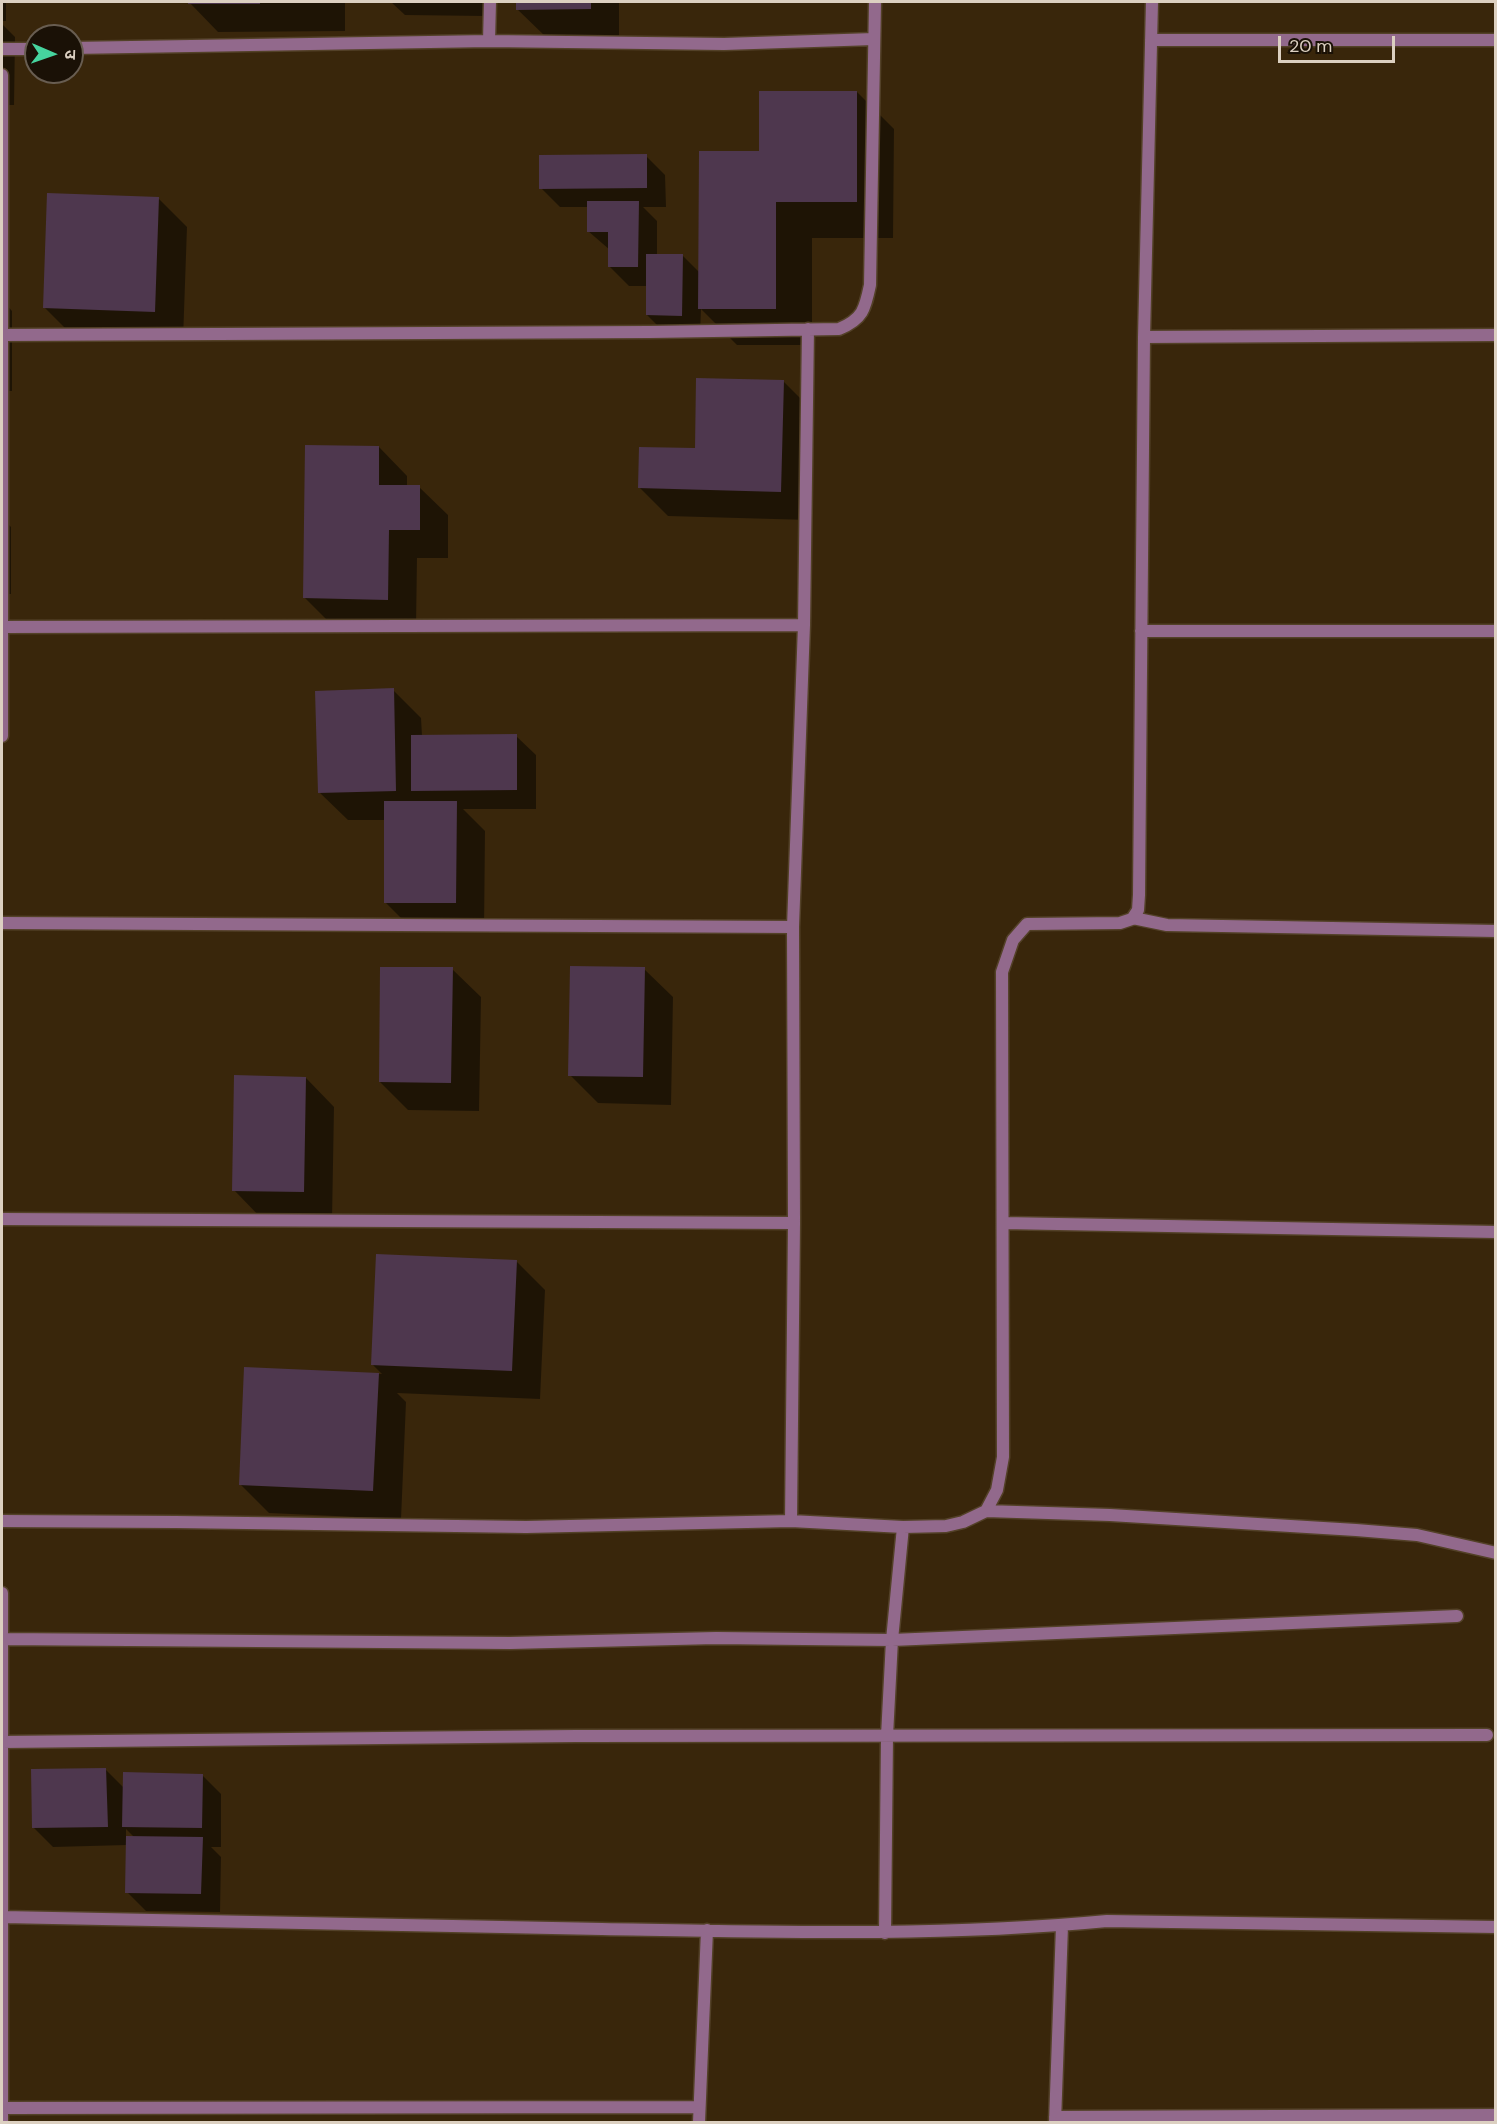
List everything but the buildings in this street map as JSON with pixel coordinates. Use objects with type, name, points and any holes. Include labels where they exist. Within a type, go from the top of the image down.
[{"type":"street","points":[[489,40],[490,2]]},
{"type":"street","points":[[2,335],[808,329],[839,328],[854,323],[865,309],[870,285],[875,2]]},
{"type":"street","points":[[1133,918],[1138,910],[1139,895],[1144,338],[1152,2]]},
{"type":"street","points":[[84,48],[489,40],[724,44],[874,39]]},
{"type":"street","points":[[1150,40],[1496,40]]},
{"type":"street","points":[[2,50],[24,49]]},
{"type":"street","points":[[2,75],[2,736]]},
{"type":"street","points":[[791,1521],[794,1223],[793,927],[804,625],[808,329]]},
{"type":"street","points":[[1144,338],[1496,335]]},
{"type":"street","points":[[2,627],[804,625]]},
{"type":"street","points":[[1142,631],[1496,631]]},
{"type":"street","points":[[986,1511],[997,1490],[1003,1457],[1002,972],[1013,940],[1028,924],[1120,923],[1133,918],[1167,925],[1496,931]]},
{"type":"street","points":[[2,923],[793,927]]},
{"type":"street","points":[[2,1219],[794,1223]]},
{"type":"street","points":[[1004,1223],[1496,1232]]},
{"type":"street","points":[[2,1521],[526,1527],[791,1521],[903,1527],[946,1526],[963,1522],[986,1511],[1110,1515],[1417,1535],[1496,1553]]},
{"type":"street","points":[[885,1933],[887,1736],[892,1640],[903,1527]]},
{"type":"street","points":[[2,1593],[2,2122]]},
{"type":"street","points":[[2,1639],[499,1643],[716,1638],[892,1640],[1457,1616]]},
{"type":"street","points":[[2,1742],[576,1736],[1487,1734]]},
{"type":"street","points":[[3,1917],[885,1933],[1062,1926],[1107,1921],[1496,1927]]},
{"type":"street","points":[[1062,1926],[1055,2120],[1496,2115]]},
{"type":"street","points":[[699,2122],[707,1930]]},
{"type":"street","points":[[2,2108],[699,2107]]}]
